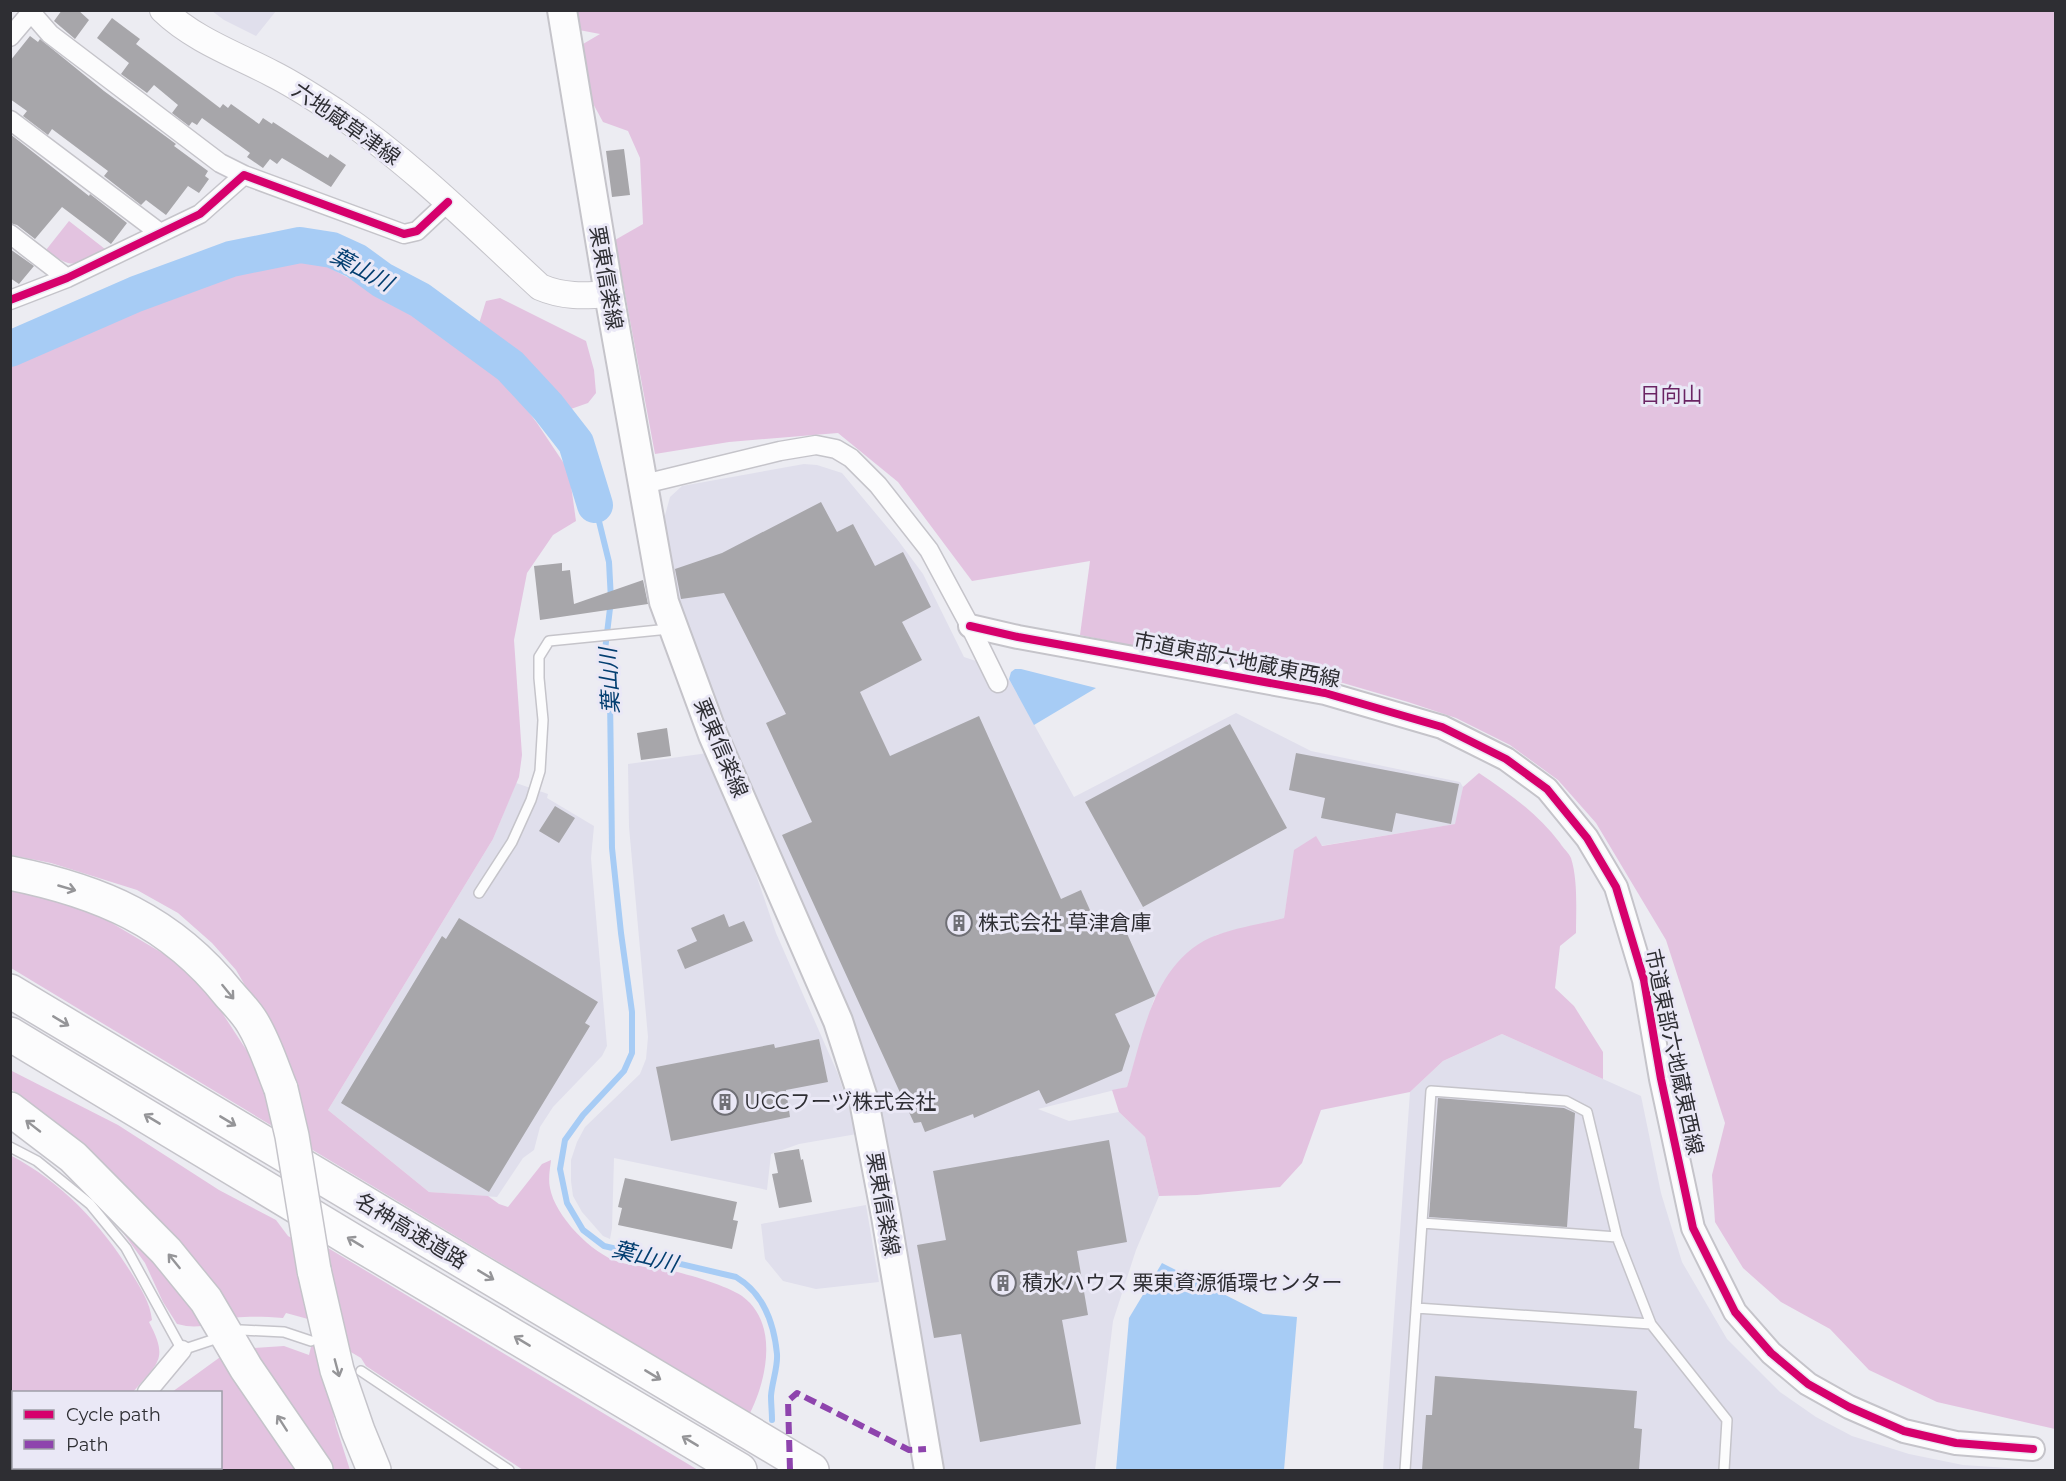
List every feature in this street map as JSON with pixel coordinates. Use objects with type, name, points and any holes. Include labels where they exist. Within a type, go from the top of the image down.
[{"type":"highway","points":[[10,873],[92,895],[140,916],[182,944],[218,980],[252,1021],[281,1089],[292,1136],[314,1270],[337,1370],[374,1470]]},
{"type":"highway","name":"名神高速道路","points":[[10,991],[812,1470]]},
{"type":"highway","name":"名神高速道路","points":[[10,1034],[740,1470]]},
{"type":"highway","points":[[10,1109],[73,1157],[166,1251],[206,1300],[246,1368],[316,1470]]},
{"type":"main road","name":"六地蔵草津線","points":[[163,10],[208,42],[275,75],[375,139],[448,202],[540,287],[556,294],[579,297],[609,294]]},
{"type":"main road","name":"栗東信楽線","points":[[562,10],[609,294],[664,602],[714,735],[838,1021],[864,1101],[929,1470]]},
{"type":"street","points":[[10,37],[31,11],[50,34],[220,163],[244,175],[404,234],[417,231],[448,202]]},
{"type":"street","points":[[10,120],[159,233]]},
{"type":"street","points":[[10,300],[67,278],[200,214],[244,175]]},
{"type":"street","points":[[10,234],[67,278]]},
{"type":"street","points":[[644,484],[780,451],[816,445],[836,449],[851,458],[878,485],[929,550],[998,683]]},
{"type":"street","name":"市道東部六地蔵東西線","points":[[970,626],[1018,637],[1325,693],[1442,727],[1506,759],[1547,789],[1587,838],[1616,887],[1644,980],[1661,1079],[1693,1228],[1735,1312],[1771,1353],[1808,1384],[1850,1407],[1904,1431],[1956,1443],[2032,1449]]},
{"type":"street","points":[[148,1391],[182,1350]]},
{"type":"lane","points":[[479,892],[512,842],[531,801],[540,771],[543,720],[539,657],[549,641],[674,628]]},
{"type":"lane","points":[[1405,1470],[1431,1091],[1566,1101],[1587,1112],[1617,1237],[1651,1324],[1727,1420],[1724,1470]]},
{"type":"lane","points":[[10,1147],[37,1161],[90,1204],[126,1248],[182,1350],[212,1340]]},
{"type":"lane","points":[[1422,1223],[1617,1237]]},
{"type":"lane","points":[[1416,1308],[1651,1324]]},
{"type":"lane","points":[[241,1330],[284,1332],[311,1341]]},
{"type":"lane","points":[[361,1371],[509,1470]]},
{"type":"shaded area","points":[[212,11],[276,11],[256,36],[224,20]]},
{"type":"shaded area","points":[[804,464],[817,465],[842,473],[897,539],[923,574],[964,657],[994,667],[1005,680],[1009,679],[1074,797],[1236,713],[1311,751],[1460,782],[1463,787],[1456,824],[1295,850],[1284,918],[1216,935],[1154,999],[1127,1087],[1038,1109],[1069,1121],[1119,1112],[1145,1137],[1159,1196],[1136,1250],[1113,1321],[1095,1470],[941,1469],[822,953],[683,624],[664,519],[670,497],[682,486]]},
{"type":"shaded area","points":[[708,753],[749,854],[776,933],[838,1074],[857,1134],[799,1144],[771,1154],[767,1190],[614,1158],[610,1239],[603,1236],[582,1212],[573,1196],[571,1160],[585,1127],[640,1074],[646,1059],[648,1037],[629,827],[628,764]]},
{"type":"shaded area","points":[[516,783],[548,794],[547,798],[594,826],[591,858],[607,1046],[602,1056],[553,1107],[540,1127],[534,1150],[523,1158],[497,1197],[429,1192],[328,1110],[493,839]]},
{"type":"shaded area","points":[[1502,1034],[1641,1096],[1661,1193],[1682,1262],[1727,1339],[1780,1392],[1816,1417],[1852,1436],[1909,1454],[1963,1465],[2036,1470],[1383,1470],[1410,1092],[1443,1061]]},
{"type":"shaded area","points":[[866,1205],[879,1282],[816,1289],[783,1281],[765,1259],[761,1224]]},
{"type":"shaded area","points":[[10,1440],[12,1441],[12,1469],[68,1469],[67,1470],[11,1470]]},
{"type":"green space","name":"日向山","points":[[575,11],[2055,11],[2055,1429],[1937,1402],[1869,1370],[1830,1329],[1781,1302],[1743,1268],[1715,1222],[1712,1175],[1725,1123],[1666,940],[1596,823],[1558,780],[1510,745],[1456,718],[1343,683],[1198,659],[1080,635],[1090,561],[972,581],[898,482],[838,433],[729,442],[655,454],[615,240],[643,224],[640,158],[628,131],[603,122],[590,98],[583,44],[600,34],[579,30]]},
{"type":"green space","points":[[69,221],[105,249],[75,263],[63,261],[46,250]]},
{"type":"green space","points":[[274,257],[316,261],[376,292],[454,340],[500,374],[569,471],[576,521],[553,535],[527,573],[514,640],[522,755],[519,777],[493,839],[328,1110],[429,1192],[488,1196],[508,1207],[542,1164],[551,1160],[549,1185],[553,1199],[567,1222],[598,1251],[608,1258],[625,1264],[682,1273],[742,1296],[754,1307],[765,1336],[765,1368],[750,1413],[306,1146],[285,1054],[236,970],[212,943],[178,913],[137,890],[51,863],[11,855],[10,361],[157,296]]},
{"type":"green space","points":[[500,298],[586,341],[594,370],[596,393],[588,403],[568,410],[516,356],[478,327],[486,301]]},
{"type":"green space","points":[[1479,773],[1533,813],[1571,858],[1576,885],[1576,933],[1560,946],[1555,988],[1574,1006],[1603,1052],[1603,1079],[1502,1034],[1443,1061],[1410,1092],[1321,1110],[1302,1163],[1280,1187],[1197,1195],[1159,1196],[1145,1137],[1119,1112],[1112,1090],[1127,1087],[1147,1020],[1166,978],[1179,961],[1196,946],[1217,935],[1284,918],[1294,850],[1316,836],[1322,846],[1455,824],[1463,787]]},
{"type":"green space","points":[[10,890],[55,900],[105,919],[179,963],[217,1005],[251,1057],[266,1091],[274,1127],[11,968]]},
{"type":"green space","points":[[10,1070],[118,1125],[219,1190],[276,1220],[288,1236],[295,1240],[308,1319],[286,1313],[283,1318],[240,1317],[201,1326],[177,1324],[163,1302],[145,1263],[105,1208],[93,1153],[11,1089]]},
{"type":"green space","points":[[10,1155],[47,1178],[64,1192],[107,1238],[145,1296],[151,1313],[152,1320],[149,1322],[159,1353],[154,1367],[134,1391],[12,1391],[11,1399]]},
{"type":"green space","points":[[323,1245],[698,1470],[523,1470],[366,1366],[361,1358],[344,1348]]},
{"type":"green space","points":[[315,1330],[336,1426],[350,1470],[333,1470],[264,1370],[253,1348],[284,1346],[309,1355]]},
{"type":"green space","points":[[223,1355],[299,1470],[186,1469],[222,1469],[222,1391],[173,1391]]},
{"type":"water","points":[[1015,669],[1096,688],[1034,725],[1009,679],[1011,672]]},
{"type":"water","points":[[1162,1263],[1263,1314],[1297,1317],[1284,1470],[1116,1470],[1129,1318]]},
{"type":"building","points":[[62,10],[78,10],[89,20],[75,39],[54,21]]},
{"type":"building","points":[[112,18],[140,39],[136,44],[220,108],[223,104],[228,108],[231,104],[259,124],[263,118],[272,124],[273,122],[328,158],[330,154],[346,165],[331,187],[282,158],[277,164],[270,159],[263,168],[247,157],[250,153],[202,118],[197,125],[192,122],[189,126],[172,113],[178,105],[154,85],[147,93],[121,74],[129,63],[97,38]]},
{"type":"building","points":[[30,36],[38,42],[40,39],[208,171],[205,176],[209,179],[199,193],[188,186],[166,215],[146,200],[141,205],[104,176],[108,171],[52,129],[48,135],[23,116],[27,111],[10,99],[10,61]]},
{"type":"building","points":[[10,134],[127,223],[111,244],[62,207],[35,239],[17,225],[10,223]]},
{"type":"building","points":[[624,149],[630,195],[612,197],[606,151]]},
{"type":"building","points":[[10,249],[34,266],[19,284],[10,278]]},
{"type":"building","name":"株式会社 草津倉庫","points":[[821,502],[837,532],[853,524],[875,566],[903,552],[931,607],[902,622],[922,660],[860,692],[890,756],[979,716],[1061,899],[1081,890],[1098,928],[1120,918],[1155,996],[1115,1014],[1130,1046],[1122,1071],[1046,1104],[1039,1090],[974,1118],[973,1114],[925,1132],[921,1122],[914,1123],[782,835],[812,822],[766,723],[786,714],[724,593],[681,599],[675,569],[722,553]]},
{"type":"building","points":[[562,563],[562,571],[570,570],[574,604],[643,580],[648,604],[540,620],[534,566]]},
{"type":"building","points":[[1230,724],[1287,828],[1143,907],[1085,802]]},
{"type":"building","points":[[667,728],[671,756],[641,760],[637,733]]},
{"type":"building","points":[[1296,753],[1459,784],[1451,824],[1396,813],[1392,832],[1321,818],[1325,798],[1289,790]]},
{"type":"building","points":[[555,806],[575,818],[559,843],[539,831]]},
{"type":"building","points":[[724,914],[729,927],[744,921],[753,941],[685,969],[677,950],[697,941],[691,928]]},
{"type":"building","points":[[459,918],[598,1002],[585,1023],[590,1026],[489,1192],[341,1103],[442,936],[446,939]]},
{"type":"building","name":"UCCフーヅ株式会社","points":[[819,1039],[828,1082],[786,1090],[790,1117],[671,1141],[656,1067],[774,1044],[775,1048]]},
{"type":"building","points":[[1438,1098],[1564,1108],[1575,1113],[1567,1227],[1429,1217]]},
{"type":"building","name":"積水ハウス 栗東資源循環センター","points":[[1109,1140],[1127,1242],[1077,1251],[1088,1315],[1062,1320],[1081,1424],[980,1442],[961,1334],[934,1338],[917,1245],[946,1240],[933,1171]]},
{"type":"building","points":[[799,1149],[812,1202],[779,1208],[772,1174],[778,1173],[774,1153]]},
{"type":"building","points":[[625,1178],[737,1202],[733,1220],[738,1221],[732,1249],[618,1225],[622,1208],[618,1207]]},
{"type":"building","points":[[1435,1376],[1637,1391],[1634,1428],[1642,1429],[1639,1470],[1422,1470],[1426,1415],[1432,1415]]},
{"type":"waterway","name":"葉山川","points":[[10,349],[136,294],[231,259],[300,245],[332,250],[356,261],[382,280],[420,300],[510,366],[548,407],[576,443],[595,505]]},
{"type":"waterway","name":"葉山川","points":[[595,505],[609,562],[611,600],[605,650],[610,697],[612,848],[632,1012],[632,1053],[624,1071],[583,1115],[565,1140],[560,1169],[567,1203],[583,1230],[604,1246],[736,1277],[753,1291],[766,1310],[775,1342],[777,1359],[771,1396],[772,1420]]},
{"type":"marked path","points":[[790,1470],[788,1401],[797,1393],[909,1450],[926,1449]]},
{"type":"cycle path","points":[[10,300],[67,278],[200,214],[244,175],[404,234],[417,231],[448,202]]},
{"type":"cycle path","points":[[970,626],[1018,637],[1325,693],[1442,727],[1506,759],[1547,789],[1587,838],[1616,887],[1644,980],[1661,1079],[1693,1228],[1735,1312],[1771,1353],[1808,1384],[1849,1407],[1904,1431],[1956,1443],[2033,1449]]},
{"type":"place","name":"株式会社 草津倉庫","points":[[959,923]]},
{"type":"place","name":"UCCフーヅ株式会社","points":[[725,1102]]},
{"type":"place","name":"積水ハウス 栗東資源循環センター","points":[[1003,1283]]}]
